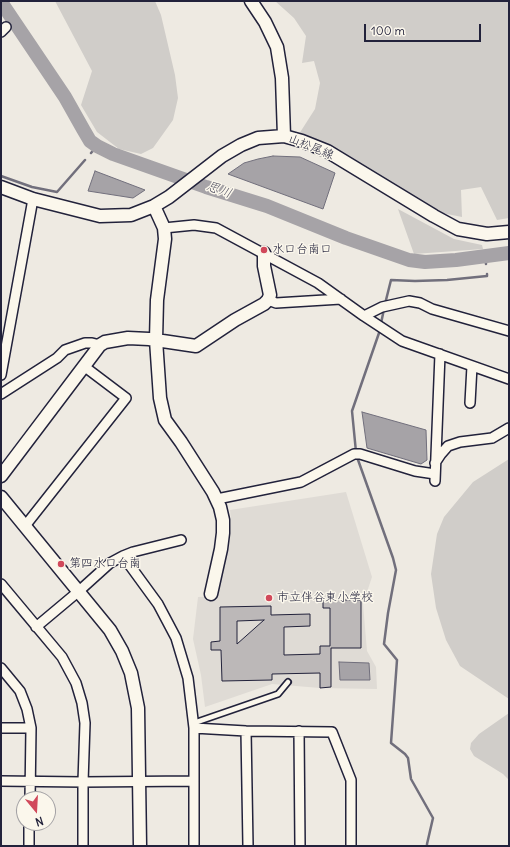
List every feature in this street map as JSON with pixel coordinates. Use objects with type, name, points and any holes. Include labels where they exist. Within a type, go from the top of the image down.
[{"type":"street","points":[[251,1],[265,22],[277,47],[282,78],[284,136]]},
{"type":"street","name":"山松尾線","points":[[1,186],[33,199],[100,216],[131,214],[154,206],[169,197],[198,173],[241,145],[258,138],[284,136],[302,140],[328,151],[434,216],[458,229],[487,234],[509,232]]},
{"type":"street","points":[[1,375],[33,199]]},
{"type":"street","points":[[154,206],[164,228],[165,240],[157,300],[156,340],[160,398],[165,420],[182,442],[217,499],[222,514],[223,533],[211,594]]},
{"type":"street","points":[[164,228],[194,225],[216,228],[318,283],[375,324],[402,341],[509,379]]},
{"type":"street","points":[[1,476],[100,345],[105,342],[128,338],[156,340],[196,346],[235,320],[264,304],[270,295],[264,266],[264,253]]},
{"type":"street","points":[[268,300],[276,303],[341,299]]},
{"type":"street","points":[[364,316],[385,306],[409,301],[420,303],[432,309],[509,331]]},
{"type":"street","points":[[1,394],[57,358],[65,350],[85,343],[100,345]]},
{"type":"street","points":[[217,499],[301,482],[357,454],[435,477],[440,354]]},
{"type":"street","points":[[25,526],[126,398],[84,366]]},
{"type":"street","points":[[470,403],[472,366]]},
{"type":"street","points":[[435,464],[448,446],[460,442],[492,438],[509,428]]},
{"type":"street","points":[[1,497],[110,630],[122,651],[131,674],[138,708],[140,846]]},
{"type":"street","points":[[36,627],[79,592],[110,563],[123,556],[181,540]]},
{"type":"street","points":[[123,556],[158,604],[176,638],[188,678],[194,726],[194,846]]},
{"type":"street","points":[[1,584],[62,657],[76,683],[82,703],[85,723],[83,846]]},
{"type":"street","points":[[1,668],[20,691],[27,709],[31,728],[30,791]]},
{"type":"street","points":[[194,726],[246,731],[332,732],[351,780],[351,846]]},
{"type":"street","points":[[1,728],[31,728]]},
{"type":"street","points":[[246,731],[248,846]]},
{"type":"street","points":[[299,732],[300,846]]},
{"type":"street","points":[[1,781],[194,781]]},
{"type":"street","points":[[29,831],[29,846]]},
{"type":"lane","points":[[194,726],[278,694],[288,682]]},
{"type":"shaded area","points":[[55,1],[155,1],[161,15],[175,75],[178,98],[173,120],[153,148],[141,154],[119,149],[97,132],[81,105],[92,71]]},
{"type":"shaded area","points":[[275,1],[509,1],[509,218],[497,220],[481,187],[461,190],[462,217],[437,212],[327,144],[299,134],[315,109],[320,83],[314,61],[302,63],[306,36],[294,18]]},
{"type":"shaded area","points":[[273,156],[300,157],[335,173],[323,209],[228,174],[244,163]]},
{"type":"shaded area","points":[[95,171],[145,190],[133,198],[88,191]]},
{"type":"shaded area","points":[[398,209],[454,239],[482,245],[483,249],[414,254]]},
{"type":"shaded area","points":[[362,412],[426,430],[427,460],[421,464],[367,448]]},
{"type":"shaded area","points":[[509,459],[509,699],[460,666],[446,640],[436,608],[431,574],[437,534],[444,517],[473,482]]},
{"type":"shaded area","name":"市立伴谷東小学校","points":[[346,492],[372,577],[363,604],[367,651],[376,667],[377,689],[320,688],[272,684],[205,707],[201,675],[193,639],[198,597],[217,596],[230,538],[230,510]]},
{"type":"shaded area","points":[[339,662],[369,663],[370,680],[340,680]]},
{"type":"shaded area","points":[[509,713],[509,780],[503,774],[474,756],[470,749],[471,743],[479,734]]},
{"type":"building","points":[[323,600],[361,600],[361,648],[331,648],[331,687],[320,688],[320,673],[272,674],[272,680],[222,681],[221,650],[211,650],[211,642],[220,641],[220,607],[271,606],[271,615],[310,614],[310,626],[284,627],[284,655],[320,654],[320,646],[330,646],[330,608],[323,608]],"holes":[[[264,620],[237,644],[237,621]]]},
{"type":"waterway","name":"思川","points":[[1,2],[65,97],[90,141],[113,154],[206,187],[267,206],[346,238],[409,260],[425,262],[456,260],[509,253]]},
{"type":"waterway","points":[[91,153],[97,146]]},
{"type":"waterway","points":[[1,176],[32,187],[57,192],[85,160]]},
{"type":"waterway","name":"思川","points":[[485,256],[486,264]]},
{"type":"waterway","points":[[385,304],[391,280],[447,280],[487,276],[487,274]]},
{"type":"waterway","points":[[356,452],[352,411],[379,333],[384,309]]},
{"type":"waterway","points":[[357,457],[396,570],[384,644],[397,660],[391,743],[408,758],[411,779],[433,818],[427,846]]},
{"type":"place","name":"水口台南口","points":[[264,250]]},
{"type":"place","name":"第四水口台南","points":[[61,564]]},
{"type":"place","name":"市立伴谷東小学校","points":[[269,598]]}]
